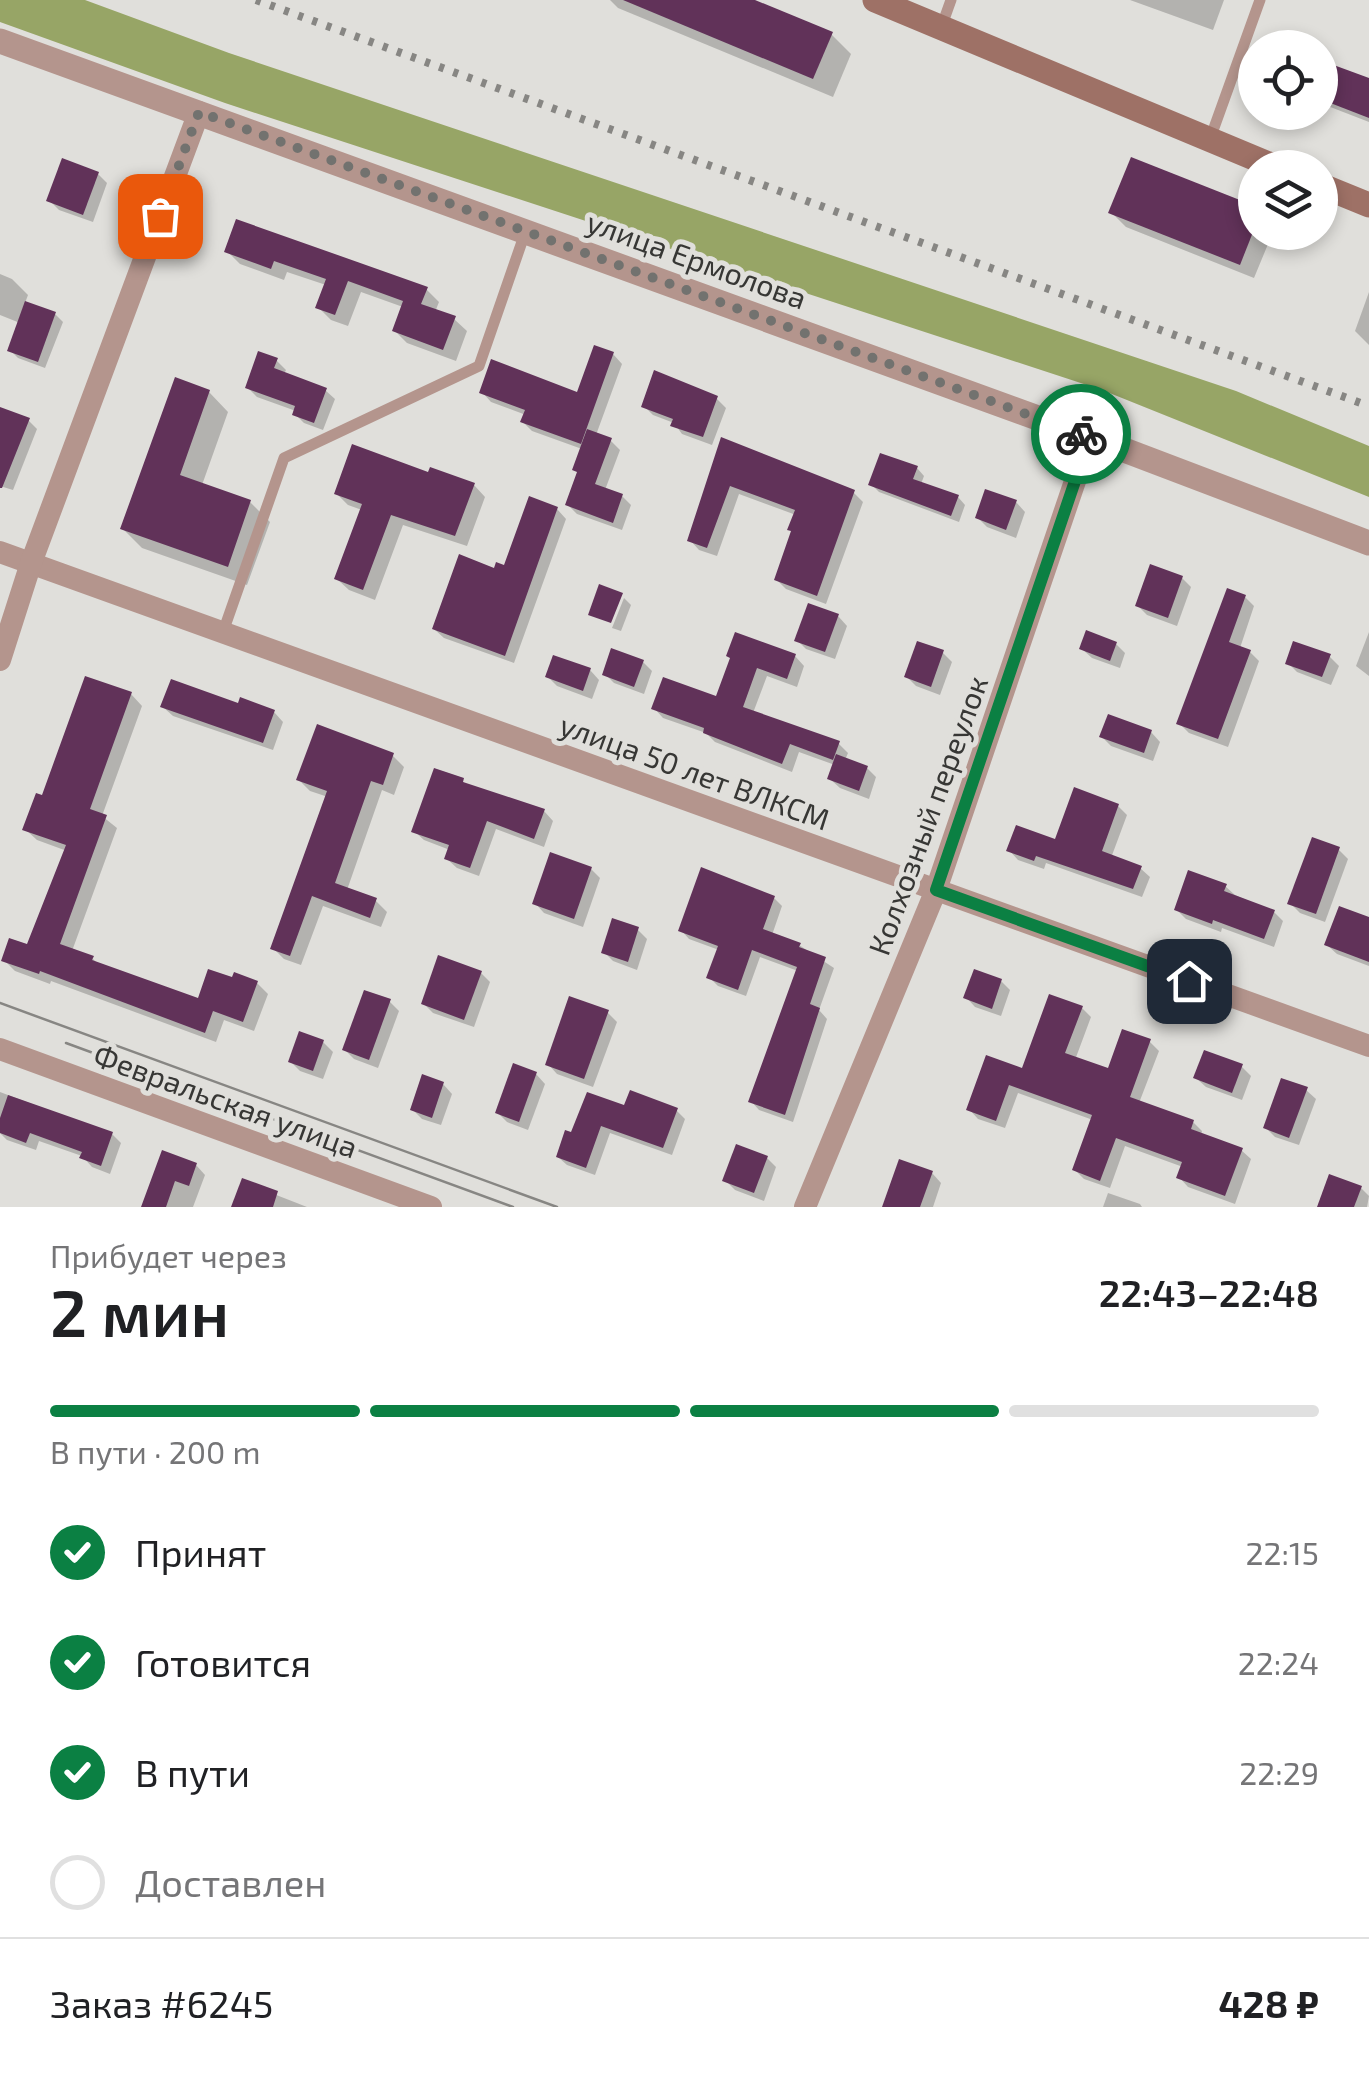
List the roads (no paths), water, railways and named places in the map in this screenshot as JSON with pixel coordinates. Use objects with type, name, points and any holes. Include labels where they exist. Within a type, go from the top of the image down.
[{"type":"main road","points":[[875,0],[1238,151]]},
{"type":"main road","points":[[1338,193],[1369,206]]},
{"type":"street","name":"улица Ермолова","points":[[0,41],[1090,437],[1369,543]]},
{"type":"street","points":[[0,660],[31,563],[199,112]]},
{"type":"street","name":"Колхозный переулок","points":[[804,1207],[936,890],[1090,437]]},
{"type":"street","name":"улица 50 лет ВЛКСМ","points":[[0,552],[1369,1046]]},
{"type":"street","name":"Февральская улица","points":[[0,1049],[431,1207]]},
{"type":"lane","points":[[941,28],[951,0]]},
{"type":"lane","points":[[1210,139],[1260,0]]},
{"type":"lane","points":[[222,632],[284,458],[478,366],[526,231]]},
{"type":"tram line","points":[[0,1003],[557,1207]]},
{"type":"tram line","points":[[66,1043],[513,1207]]},
{"type":"railway","points":[[256,0],[1369,406]]}]
